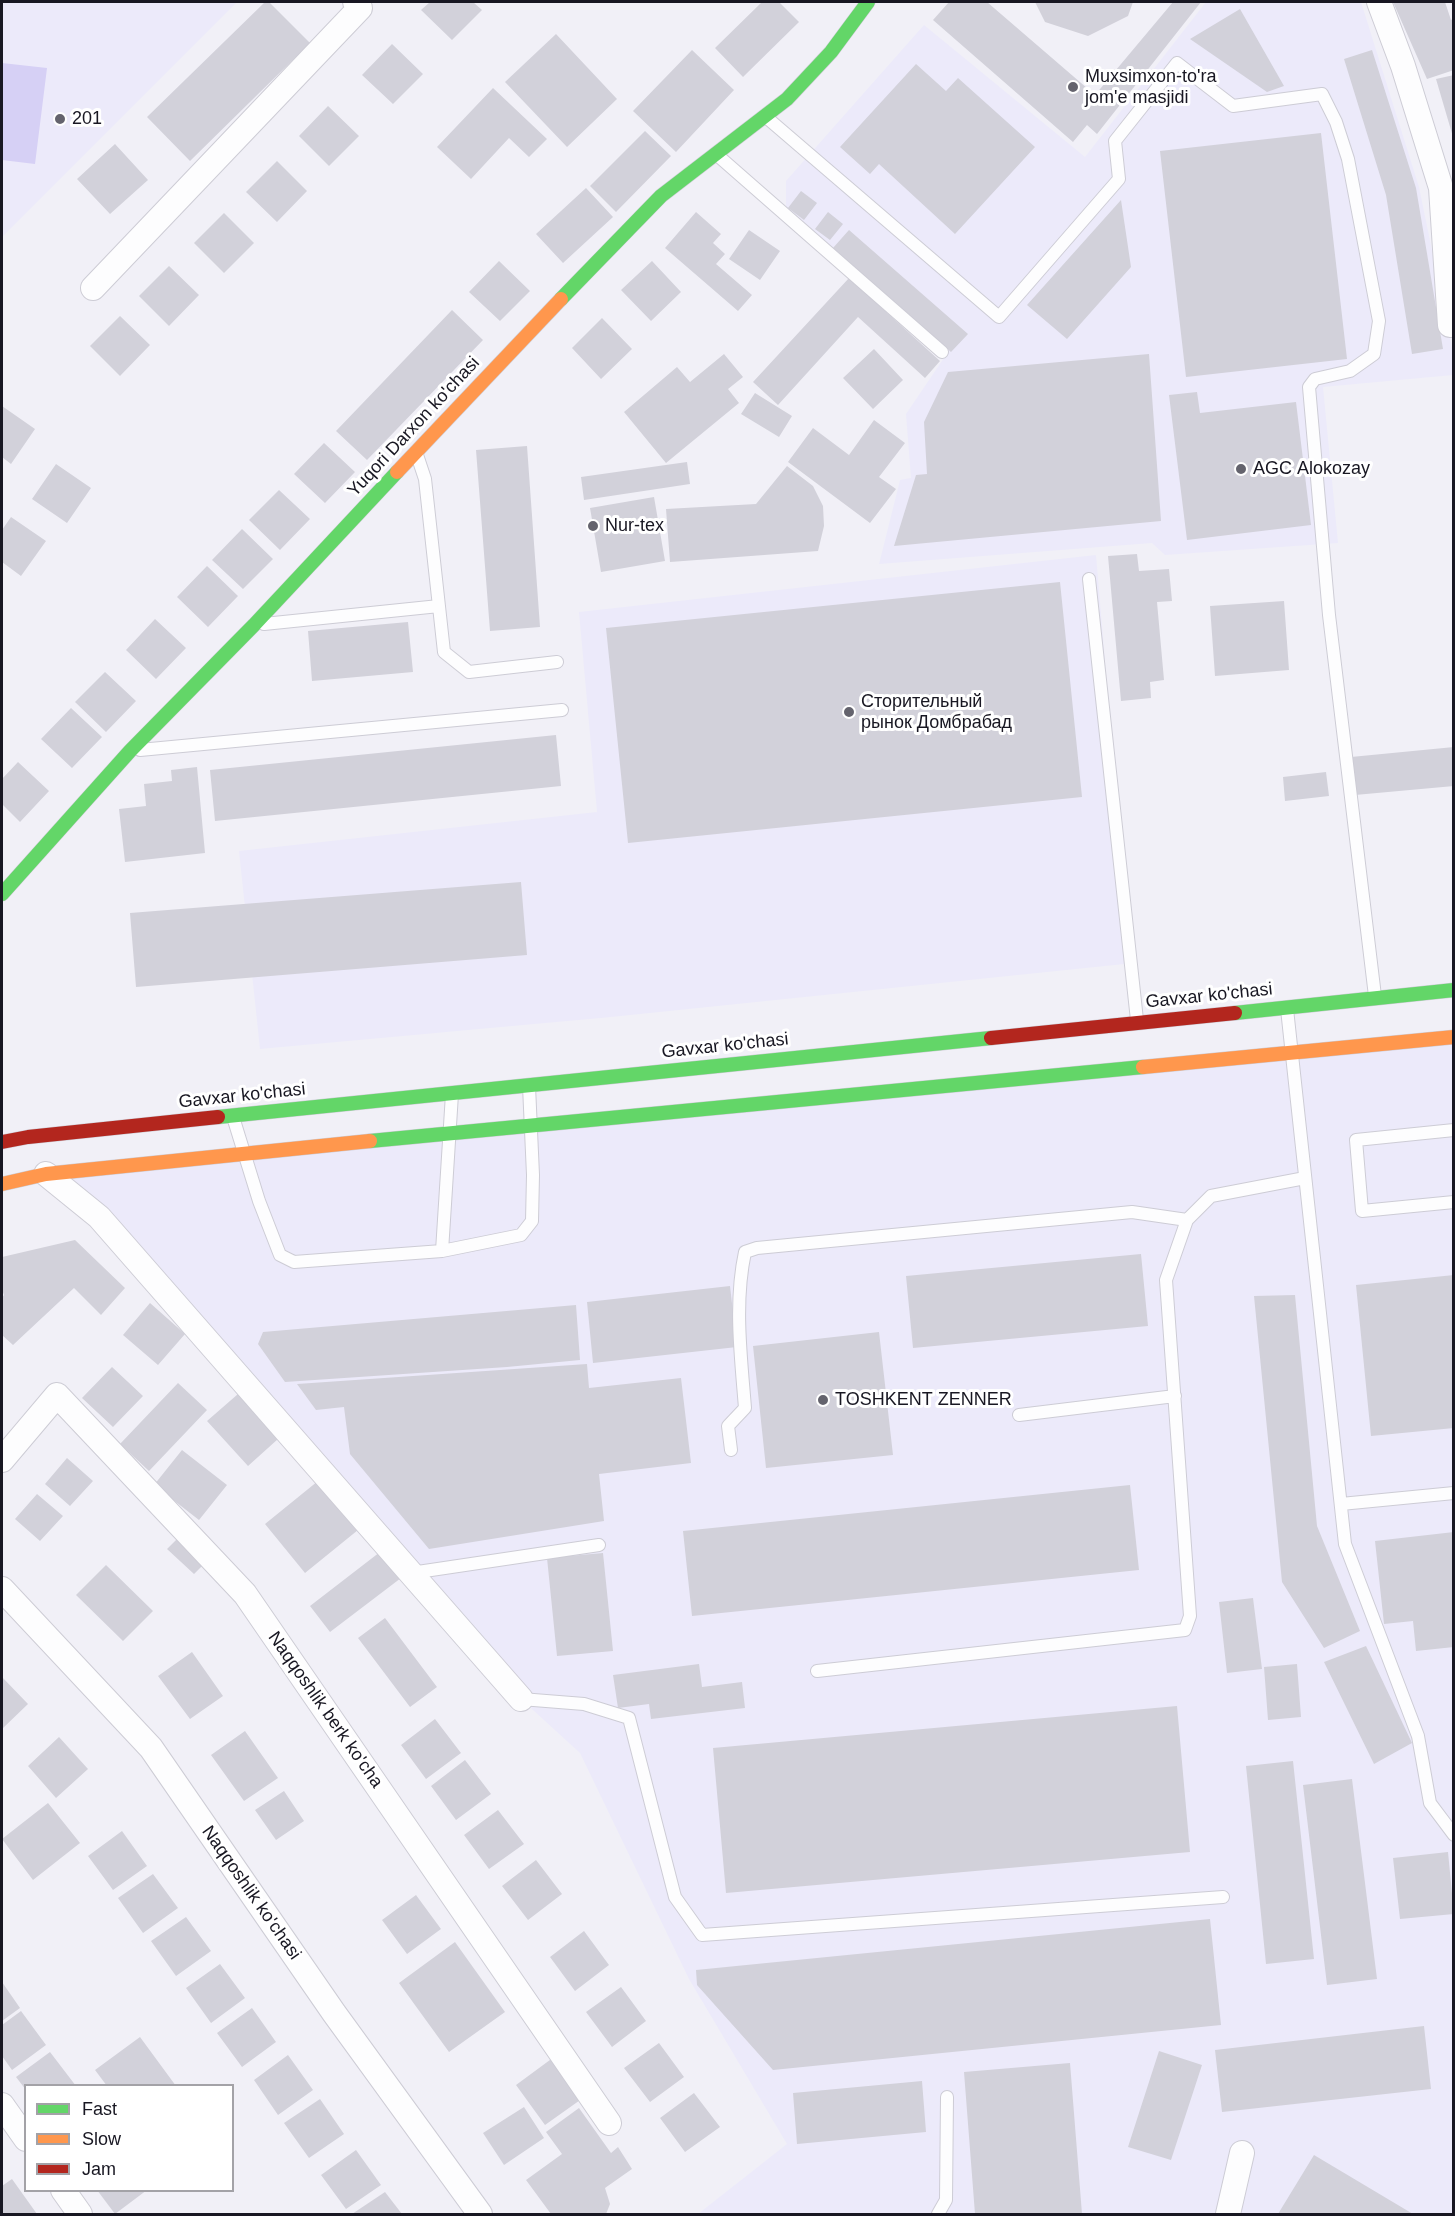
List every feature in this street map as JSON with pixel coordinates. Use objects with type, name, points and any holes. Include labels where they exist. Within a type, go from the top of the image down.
[{"type":"main road","name":"Yuqori Darxon ko'chasi","points":[[2,894],[130,751],[254,625],[416,451],[661,196],[787,99],[831,52],[868,2]]},
{"type":"main road","name":"Gavxar ko'chasi","points":[[2,1142],[28,1137],[452,1092],[1454,990]]},
{"type":"main road","points":[[2,1184],[46,1174],[244,1153],[1454,1037]]},
{"type":"street","points":[[93,288],[360,8],[355,2]]},
{"type":"street","points":[[1379,2],[1447,187],[1450,325]]},
{"type":"street","points":[[46,1174],[99,1217],[521,1699]]},
{"type":"street","name":"Naqqoshlik berk ko'cha","points":[[2,1460],[57,1395],[245,1594],[609,2122]]},
{"type":"street","name":"Naqqoshlik ko'chasi","points":[[5,1600],[151,1748],[333,2013],[480,2214]]},
{"type":"street","points":[[2,2105],[24,2136]]},
{"type":"street","points":[[1228,2214],[1242,2153]]},
{"type":"street","points":[[64,2192],[80,2214]]},
{"type":"lane","points":[[764,116],[999,317],[1119,179],[1115,141],[1177,63],[1233,106],[1322,94],[1336,122],[1348,159],[1379,321],[1374,354],[1350,370],[1315,379],[1309,387],[1329,615],[1375,998]]},
{"type":"lane","points":[[715,154],[942,352]]},
{"type":"lane","points":[[416,451],[425,479],[444,651],[469,672],[557,662]]},
{"type":"lane","points":[[1089,579],[1138,1022]]},
{"type":"lane","points":[[254,625],[439,606]]},
{"type":"lane","points":[[130,751],[562,710]]},
{"type":"lane","points":[[1286,1006],[1345,1544],[1418,1736],[1430,1803],[1454,1835]]},
{"type":"lane","points":[[233,1116],[259,1201],[280,1255],[294,1262],[442,1251],[521,1235],[532,1221],[533,1175],[529,1085]]},
{"type":"lane","points":[[442,1251],[452,1092]]},
{"type":"lane","points":[[1454,1130],[1356,1140],[1362,1211],[1454,1202]]},
{"type":"lane","points":[[817,1671],[1185,1630],[1190,1616],[1166,1280],[1187,1220],[1211,1196],[1305,1178]]},
{"type":"lane","points":[[731,1450],[728,1426],[745,1408],[739,1322],[745,1252],[757,1248],[1132,1212],[1187,1220]]},
{"type":"lane","points":[[1019,1415],[1174,1396]]},
{"type":"lane","points":[[1341,1504],[1454,1493]]},
{"type":"lane","points":[[411,1573],[599,1545]]},
{"type":"lane","points":[[521,1699],[584,1704],[629,1718],[675,1897],[702,1935],[1224,1897]]},
{"type":"lane","points":[[938,2214],[946,2200],[947,2097]]},
{"type":"shaded area","name":"201","points":[[2,2],[237,2],[2,237]]},
{"type":"shaded area","name":"AGC Alokozay","points":[[1206,2],[1361,2],[1419,187],[1453,353],[1453,375],[1323,387],[1338,543],[1165,555],[1152,543],[879,564],[900,480],[911,478],[906,414],[948,352],[786,210],[786,181],[924,25],[1085,157]]},
{"type":"shaded area","points":[[2,63],[47,68],[35,164],[2,160]]},
{"type":"shaded area","name":"Сторительный рынок Домбрабад","points":[[1096,555],[1118,815],[1134,963],[611,1017],[260,1049],[239,851],[597,812],[579,612]]},
{"type":"shaded area","points":[[1453,1037],[1453,2214],[698,2214],[787,2144],[689,1979],[580,1753],[521,1699],[46,1174]]},
{"type":"building","points":[[265,2],[269,2],[310,43],[190,161],[147,117]]},
{"type":"building","points":[[430,2],[473,2],[482,10],[452,40],[421,10]]},
{"type":"building","points":[[762,2],[779,2],[799,22],[743,77],[715,48]]},
{"type":"building","points":[[949,2],[987,2],[1095,95],[1173,2],[1201,2],[1097,134],[1087,125],[1073,142],[933,20]]},
{"type":"building","points":[[1035,2],[1133,2],[1128,16],[1088,36],[1045,22]]},
{"type":"building","points":[[1393,2],[1445,2],[1451,20],[1454,18],[1454,70],[1427,79]]},
{"type":"building","points":[[1240,9],[1284,86],[1267,92],[1190,39]]},
{"type":"building","points":[[556,34],[617,99],[567,147],[505,82]]},
{"type":"building","points":[[392,44],[423,74],[393,104],[362,75]]},
{"type":"building","points":[[692,50],[734,90],[676,152],[633,111]]},
{"type":"building","points":[[1372,50],[1416,188],[1443,349],[1412,354],[1386,195],[1344,59]]},
{"type":"building","points":[[916,64],[946,91],[958,78],[1035,147],[955,234],[879,164],[870,174],[840,147]]},
{"type":"building","points":[[1454,75],[1454,137],[1453,137],[1436,79]]},
{"type":"building","points":[[493,88],[547,139],[529,157],[509,138],[471,179],[437,147]]},
{"type":"building","points":[[328,106],[359,136],[329,166],[299,136]]},
{"type":"building","points":[[645,131],[671,156],[616,212],[590,186]]},
{"type":"building","points":[[1321,133],[1347,359],[1186,377],[1160,151]]},
{"type":"building","points":[[115,144],[148,180],[110,214],[77,179]]},
{"type":"building","points":[[277,161],[307,191],[277,222],[246,192]]},
{"type":"building","points":[[586,188],[613,217],[563,263],[536,234]]},
{"type":"building","points":[[801,191],[817,203],[804,220],[788,208]]},
{"type":"building","points":[[1121,200],[1131,267],[1067,339],[1027,305]]},
{"type":"building","points":[[696,212],[721,234],[713,243],[725,254],[716,264],[752,295],[738,311],[665,248]]},
{"type":"building","points":[[828,212],[843,224],[830,240],[815,229]]},
{"type":"building","points":[[224,213],[254,243],[224,273],[194,243]]},
{"type":"building","points":[[749,230],[780,251],[760,280],[729,259]]},
{"type":"building","points":[[849,230],[968,334],[951,352],[833,248]]},
{"type":"building","points":[[499,261],[530,291],[500,321],[469,292]]},
{"type":"building","points":[[652,261],[681,292],[651,321],[621,290]]},
{"type":"building","points":[[169,266],[199,295],[169,326],[139,296]]},
{"type":"building","points":[[849,278],[940,361],[925,378],[858,317],[778,405],[753,382]]},
{"type":"building","points":[[452,310],[483,340],[367,460],[336,431]]},
{"type":"building","points":[[120,316],[150,345],[120,376],[90,346]]},
{"type":"building","points":[[602,318],[632,349],[601,379],[572,348]]},
{"type":"building","points":[[874,349],[903,380],[873,409],[843,378]]},
{"type":"building","points":[[724,354],[743,377],[728,389],[739,403],[666,463],[624,412],[677,367],[690,382]]},
{"type":"building","points":[[1149,354],[1161,521],[894,546],[916,475],[927,474],[924,422],[948,372]]},
{"type":"building","name":"AGC Alokozay","points":[[1197,392],[1200,413],[1296,402],[1311,525],[1187,540],[1169,395]]},
{"type":"building","points":[[755,393],[792,416],[779,437],[741,414]]},
{"type":"building","points":[[2,406],[35,429],[11,464],[2,457]]},
{"type":"building","points":[[874,420],[905,443],[879,477],[896,489],[870,523],[788,462],[813,428],[849,455]]},
{"type":"building","points":[[324,443],[355,472],[325,503],[294,474]]},
{"type":"building","points":[[527,446],[540,627],[490,631],[476,450]]},
{"type":"building","points":[[687,462],[690,484],[584,500],[581,477]]},
{"type":"building","points":[[56,464],[91,488],[67,523],[32,499]]},
{"type":"building","points":[[787,466],[813,486],[823,506],[824,526],[818,551],[670,562],[666,509],[756,504]]},
{"type":"building","points":[[279,490],[310,519],[280,550],[249,520]]},
{"type":"building","points":[[654,497],[665,561],[601,572],[590,508]]},
{"type":"building","points":[[11,517],[46,541],[21,576],[2,562],[2,530]]},
{"type":"building","points":[[242,529],[273,559],[243,589],[212,560]]},
{"type":"building","points":[[1137,554],[1139,571],[1169,569],[1172,601],[1157,602],[1164,680],[1150,682],[1151,698],[1121,701],[1108,556]]},
{"type":"building","points":[[207,566],[238,596],[208,627],[177,597]]},
{"type":"building","points":[[1060,582],[1082,797],[628,843],[606,628]]},
{"type":"building","points":[[1284,601],[1289,670],[1215,676],[1210,606]]},
{"type":"building","points":[[155,619],[186,648],[156,679],[126,650]]},
{"type":"building","points":[[408,622],[413,672],[312,681],[308,631]]},
{"type":"building","points":[[105,672],[136,701],[106,732],[75,702]]},
{"type":"building","points":[[71,708],[102,737],[72,768],[41,739]]},
{"type":"building","points":[[556,735],[561,786],[215,821],[210,770]]},
{"type":"building","points":[[1454,747],[1454,786],[1355,795],[1351,757]]},
{"type":"building","points":[[18,762],[49,791],[20,822],[2,804],[2,779]]},
{"type":"building","points":[[197,767],[205,853],[125,862],[119,809],[146,806],[144,784],[172,781],[171,770]]},
{"type":"building","points":[[1326,772],[1329,796],[1285,801],[1283,777]]},
{"type":"building","points":[[521,882],[527,955],[136,987],[130,913]]},
{"type":"building","points":[[75,1240],[125,1288],[101,1315],[74,1288],[13,1345],[2,1335],[2,1298],[4,1295],[2,1257]]},
{"type":"building","points":[[1141,1254],[1148,1326],[913,1348],[906,1276]]},
{"type":"building","points":[[1454,1275],[1454,1428],[1371,1436],[1356,1285]]},
{"type":"building","points":[[730,1286],[737,1347],[593,1363],[587,1302]]},
{"type":"building","points":[[1295,1295],[1317,1526],[1360,1631],[1324,1648],[1282,1582],[1254,1296]]},
{"type":"building","points":[[150,1303],[185,1334],[158,1365],[123,1335]]},
{"type":"building","points":[[576,1305],[580,1360],[285,1382],[258,1344],[263,1332]]},
{"type":"building","name":"TOSHKENT ZENNER","points":[[879,1332],[893,1455],[766,1468],[753,1346]]},
{"type":"building","points":[[587,1364],[589,1388],[681,1378],[691,1463],[599,1474],[604,1521],[429,1549],[350,1454],[344,1407],[316,1410],[297,1384]]},
{"type":"building","points":[[112,1367],[143,1396],[113,1427],[82,1398]]},
{"type":"building","points":[[178,1383],[207,1410],[149,1471],[120,1444]]},
{"type":"building","points":[[238,1394],[278,1439],[248,1466],[207,1421]]},
{"type":"building","points":[[182,1450],[227,1485],[199,1520],[154,1485]]},
{"type":"building","points":[[67,1458],[93,1481],[70,1506],[45,1484]]},
{"type":"building","points":[[318,1481],[358,1530],[305,1573],[265,1524]]},
{"type":"building","points":[[1130,1485],[1139,1570],[692,1616],[683,1531]]},
{"type":"building","points":[[37,1494],[63,1516],[40,1541],[15,1519]]},
{"type":"building","points":[[1454,1532],[1454,1647],[1416,1651],[1413,1621],[1384,1624],[1375,1541]]},
{"type":"building","points":[[180,1536],[207,1561],[194,1574],[167,1549]]},
{"type":"building","points":[[380,1552],[401,1578],[330,1632],[310,1606]]},
{"type":"building","points":[[603,1553],[613,1651],[557,1656],[547,1558]]},
{"type":"building","points":[[106,1565],[153,1611],[123,1641],[76,1595]]},
{"type":"building","points":[[1253,1598],[1262,1669],[1227,1673],[1219,1602]]},
{"type":"building","points":[[385,1618],[437,1687],[410,1707],[358,1638]]},
{"type":"building","points":[[1366,1646],[1412,1743],[1374,1764],[1324,1662]]},
{"type":"building","points":[[192,1652],[223,1696],[190,1719],[158,1676]]},
{"type":"building","points":[[699,1664],[702,1687],[742,1682],[745,1708],[651,1719],[649,1704],[618,1708],[613,1675]]},
{"type":"building","points":[[1297,1664],[1301,1717],[1268,1720],[1264,1667]]},
{"type":"building","points":[[2,1677],[28,1704],[2,1729]]},
{"type":"building","points":[[1177,1706],[1190,1852],[726,1893],[713,1748]]},
{"type":"building","points":[[435,1719],[461,1753],[426,1779],[401,1745]]},
{"type":"building","points":[[245,1731],[278,1778],[244,1801],[211,1755]]},
{"type":"building","points":[[59,1737],[88,1769],[56,1798],[28,1766]]},
{"type":"building","points":[[465,1760],[491,1794],[456,1820],[431,1786]]},
{"type":"building","points":[[1293,1761],[1314,1959],[1266,1964],[1246,1766]]},
{"type":"building","points":[[1352,1779],[1377,1979],[1327,1985],[1303,1785]]},
{"type":"building","points":[[284,1791],[304,1821],[276,1840],[255,1810]]},
{"type":"building","points":[[48,1803],[80,1843],[33,1880],[2,1839]]},
{"type":"building","points":[[498,1810],[524,1844],[489,1869],[464,1835]]},
{"type":"building","points":[[122,1831],[147,1866],[113,1890],[88,1856]]},
{"type":"building","points":[[1448,1852],[1454,1914],[1400,1919],[1393,1858]]},
{"type":"building","points":[[536,1860],[562,1894],[528,1920],[502,1886]]},
{"type":"building","points":[[153,1874],[178,1908],[143,1933],[118,1898]]},
{"type":"building","points":[[416,1895],[441,1929],[407,1954],[382,1920]]},
{"type":"building","points":[[186,1917],[211,1951],[176,1976],[151,1941]]},
{"type":"building","points":[[1210,1919],[1221,2025],[773,2070],[697,1985],[696,1970]]},
{"type":"building","points":[[584,1931],[609,1965],[575,1991],[550,1957]]},
{"type":"building","points":[[455,1942],[505,2012],[449,2052],[399,1983]]},
{"type":"building","points":[[220,1964],[245,1998],[211,2023],[186,1988]]},
{"type":"building","points":[[2,1982],[20,2008],[2,2021]]},
{"type":"building","points":[[621,1987],[646,2021],[612,2047],[586,2012]]},
{"type":"building","points":[[252,2008],[276,2042],[242,2067],[217,2033]]},
{"type":"building","points":[[21,2011],[46,2045],[12,2070],[2,2056],[2,2025]]},
{"type":"building","points":[[1424,2026],[1431,2089],[1222,2112],[1215,2050]]},
{"type":"building","points":[[140,2037],[175,2084],[106,2084],[95,2070]]},
{"type":"building","points":[[659,2043],[684,2077],[650,2102],[624,2068]]},
{"type":"building","points":[[1159,2051],[1202,2065],[1171,2160],[1128,2147]]},
{"type":"building","points":[[50,2052],[74,2084],[24,2084],[24,2087],[16,2077]]},
{"type":"building","points":[[288,2055],[313,2090],[278,2115],[254,2080]]},
{"type":"building","points":[[554,2057],[583,2098],[545,2125],[516,2085]]},
{"type":"building","points":[[1070,2063],[1082,2214],[975,2214],[964,2072]]},
{"type":"building","points":[[922,2081],[926,2132],[797,2144],[793,2093]]},
{"type":"building","points":[[694,2093],[720,2127],[685,2152],[660,2118]]},
{"type":"building","points":[[320,2099],[344,2134],[309,2158],[284,2123]]},
{"type":"building","points":[[524,2107],[544,2138],[504,2165],[483,2133]]},
{"type":"building","points":[[579,2108],[611,2153],[618,2147],[632,2169],[605,2188],[610,2204],[606,2214],[551,2214],[526,2180],[562,2154],[546,2132]]},
{"type":"building","points":[[356,2150],[381,2185],[346,2209],[321,2175]]},
{"type":"building","points":[[1314,2155],[1413,2214],[1278,2214]]},
{"type":"building","points":[[12,2179],[37,2214],[2,2214],[2,2186]]},
{"type":"building","points":[[98,2192],[144,2192],[115,2214]]},
{"type":"building","points":[[385,2192],[402,2214],[352,2214]]},
{"type":"traffic: fast","points":[[561,299],[661,196],[787,99],[831,52],[868,2]]},
{"type":"traffic: fast","points":[[2,894],[130,751],[254,625],[397,472]]},
{"type":"traffic: fast","points":[[1235,1013],[1454,990]]},
{"type":"traffic: fast","points":[[218,1117],[991,1038]]},
{"type":"traffic: fast","points":[[370,1141],[1143,1067]]},
{"type":"traffic: slow","points":[[397,472],[561,299]]},
{"type":"traffic: slow","points":[[1143,1067],[1454,1037]]},
{"type":"traffic: slow","points":[[2,1184],[46,1174],[370,1141]]},
{"type":"traffic: jam","points":[[991,1038],[1235,1013]]},
{"type":"traffic: jam","points":[[2,1142],[28,1137],[218,1117]]},
{"type":"place","name":"Muxsimxon-to'ra jom'e masjidi","points":[[1073,87]]},
{"type":"place","name":"201","points":[[60,119]]},
{"type":"place","name":"AGC Alokozay","points":[[1241,469]]},
{"type":"place","name":"Nur-tex","points":[[593,526]]},
{"type":"place","name":"Сторительный рынок Домбрабад","points":[[849,712]]},
{"type":"place","name":"TOSHKENT ZENNER","points":[[823,1400]]}]
